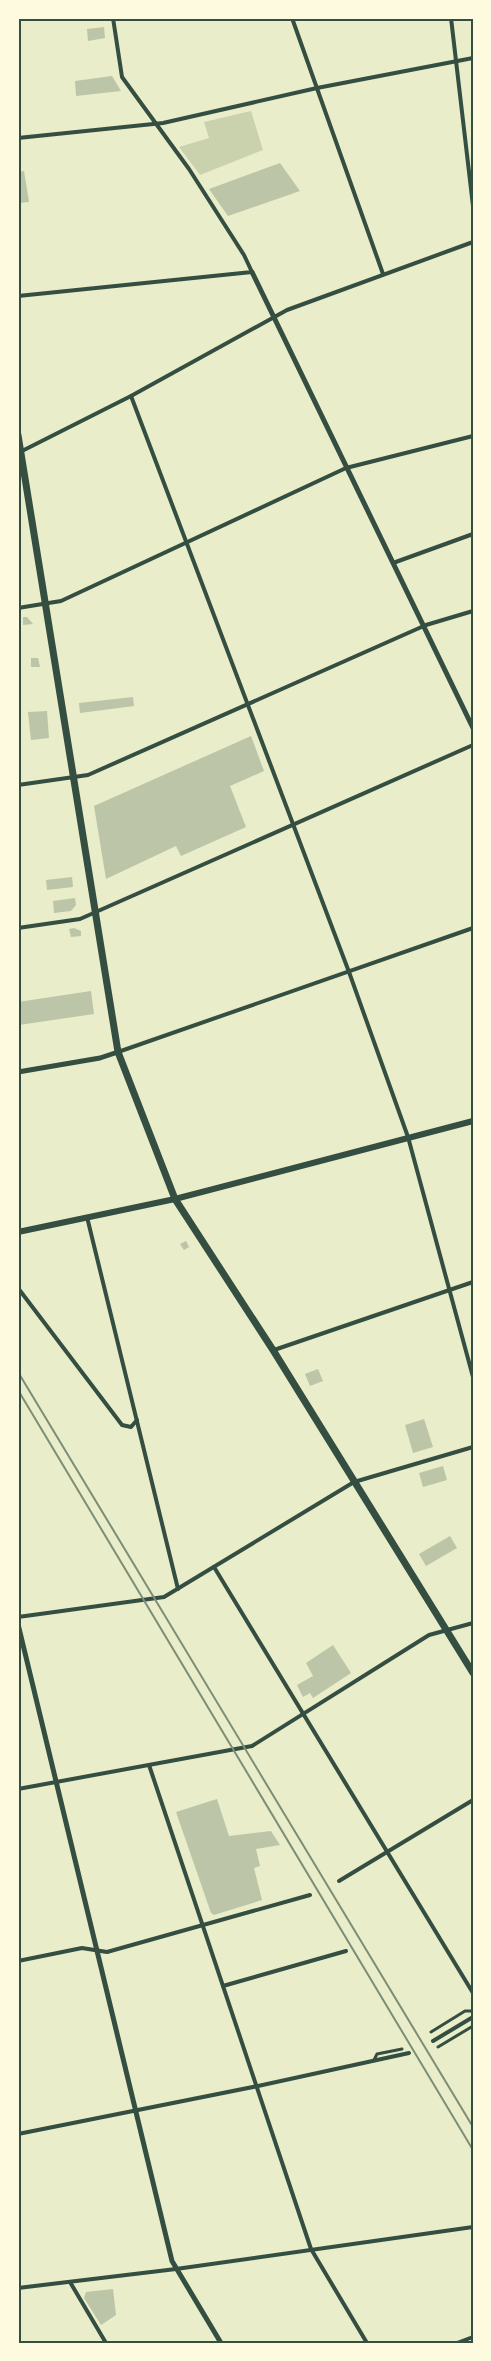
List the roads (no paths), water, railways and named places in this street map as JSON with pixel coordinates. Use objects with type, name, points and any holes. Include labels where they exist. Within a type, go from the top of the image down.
[{"type":"main road","points":[[18,435],[117,1052],[175,1199],[273,1350],[473,1673]]},
{"type":"main road","points":[[18,1232],[175,1199],[473,1121]]},
{"type":"street","points":[[113,18],[122,77],[195,178],[244,255],[346,468],[426,625],[473,728]]},
{"type":"street","points":[[292,18],[383,274]]},
{"type":"street","points":[[451,18],[473,206]]},
{"type":"street","points":[[18,138],[154,124],[317,88],[473,58]]},
{"type":"street","points":[[19,452],[131,396],[274,317],[473,242]]},
{"type":"street","points":[[18,296],[252,272]]},
{"type":"street","points":[[131,396],[349,972],[408,1137],[473,1377]]},
{"type":"street","points":[[18,608],[61,601],[346,468],[473,436]]},
{"type":"street","points":[[393,563],[473,534]]},
{"type":"street","points":[[18,785],[88,775],[426,625],[473,611]]},
{"type":"street","points":[[18,928],[80,919],[473,745]]},
{"type":"street","points":[[18,1072],[100,1058],[473,928]]},
{"type":"street","points":[[87,1217],[178,1588]]},
{"type":"street","points":[[273,1350],[473,1282]]},
{"type":"street","points":[[18,1288],[122,1425],[131,1427],[137,1420]]},
{"type":"street","points":[[18,1617],[164,1597],[354,1482],[473,1446]]},
{"type":"street","points":[[214,1567],[473,1993]]},
{"type":"street","points":[[18,1790],[252,1746],[429,1635],[473,1623]]},
{"type":"street","points":[[18,1624],[172,2261],[221,2343]]},
{"type":"street","points":[[149,1765],[311,2249],[367,2343]]},
{"type":"street","points":[[339,1881],[389,1853],[473,1800]]},
{"type":"street","points":[[18,1961],[82,1948],[107,1952],[310,1895]]},
{"type":"street","points":[[222,1986],[346,1951]]},
{"type":"street","points":[[431,2032],[465,2011],[473,2011]]},
{"type":"street","points":[[433,2041],[473,2017]]},
{"type":"street","points":[[438,2047],[473,2026]]},
{"type":"street","points":[[373,2061],[377,2054],[402,2049]]},
{"type":"street","points":[[18,2134],[409,2053]]},
{"type":"street","points":[[18,2288],[176,2270],[473,2227]]},
{"type":"street","points":[[70,2282],[106,2343]]},
{"type":"street","points":[[457,2343],[473,2337]]},
{"type":"railway","points":[[18,1372],[473,2127]]},
{"type":"railway","points":[[18,1390],[473,2150]]}]
